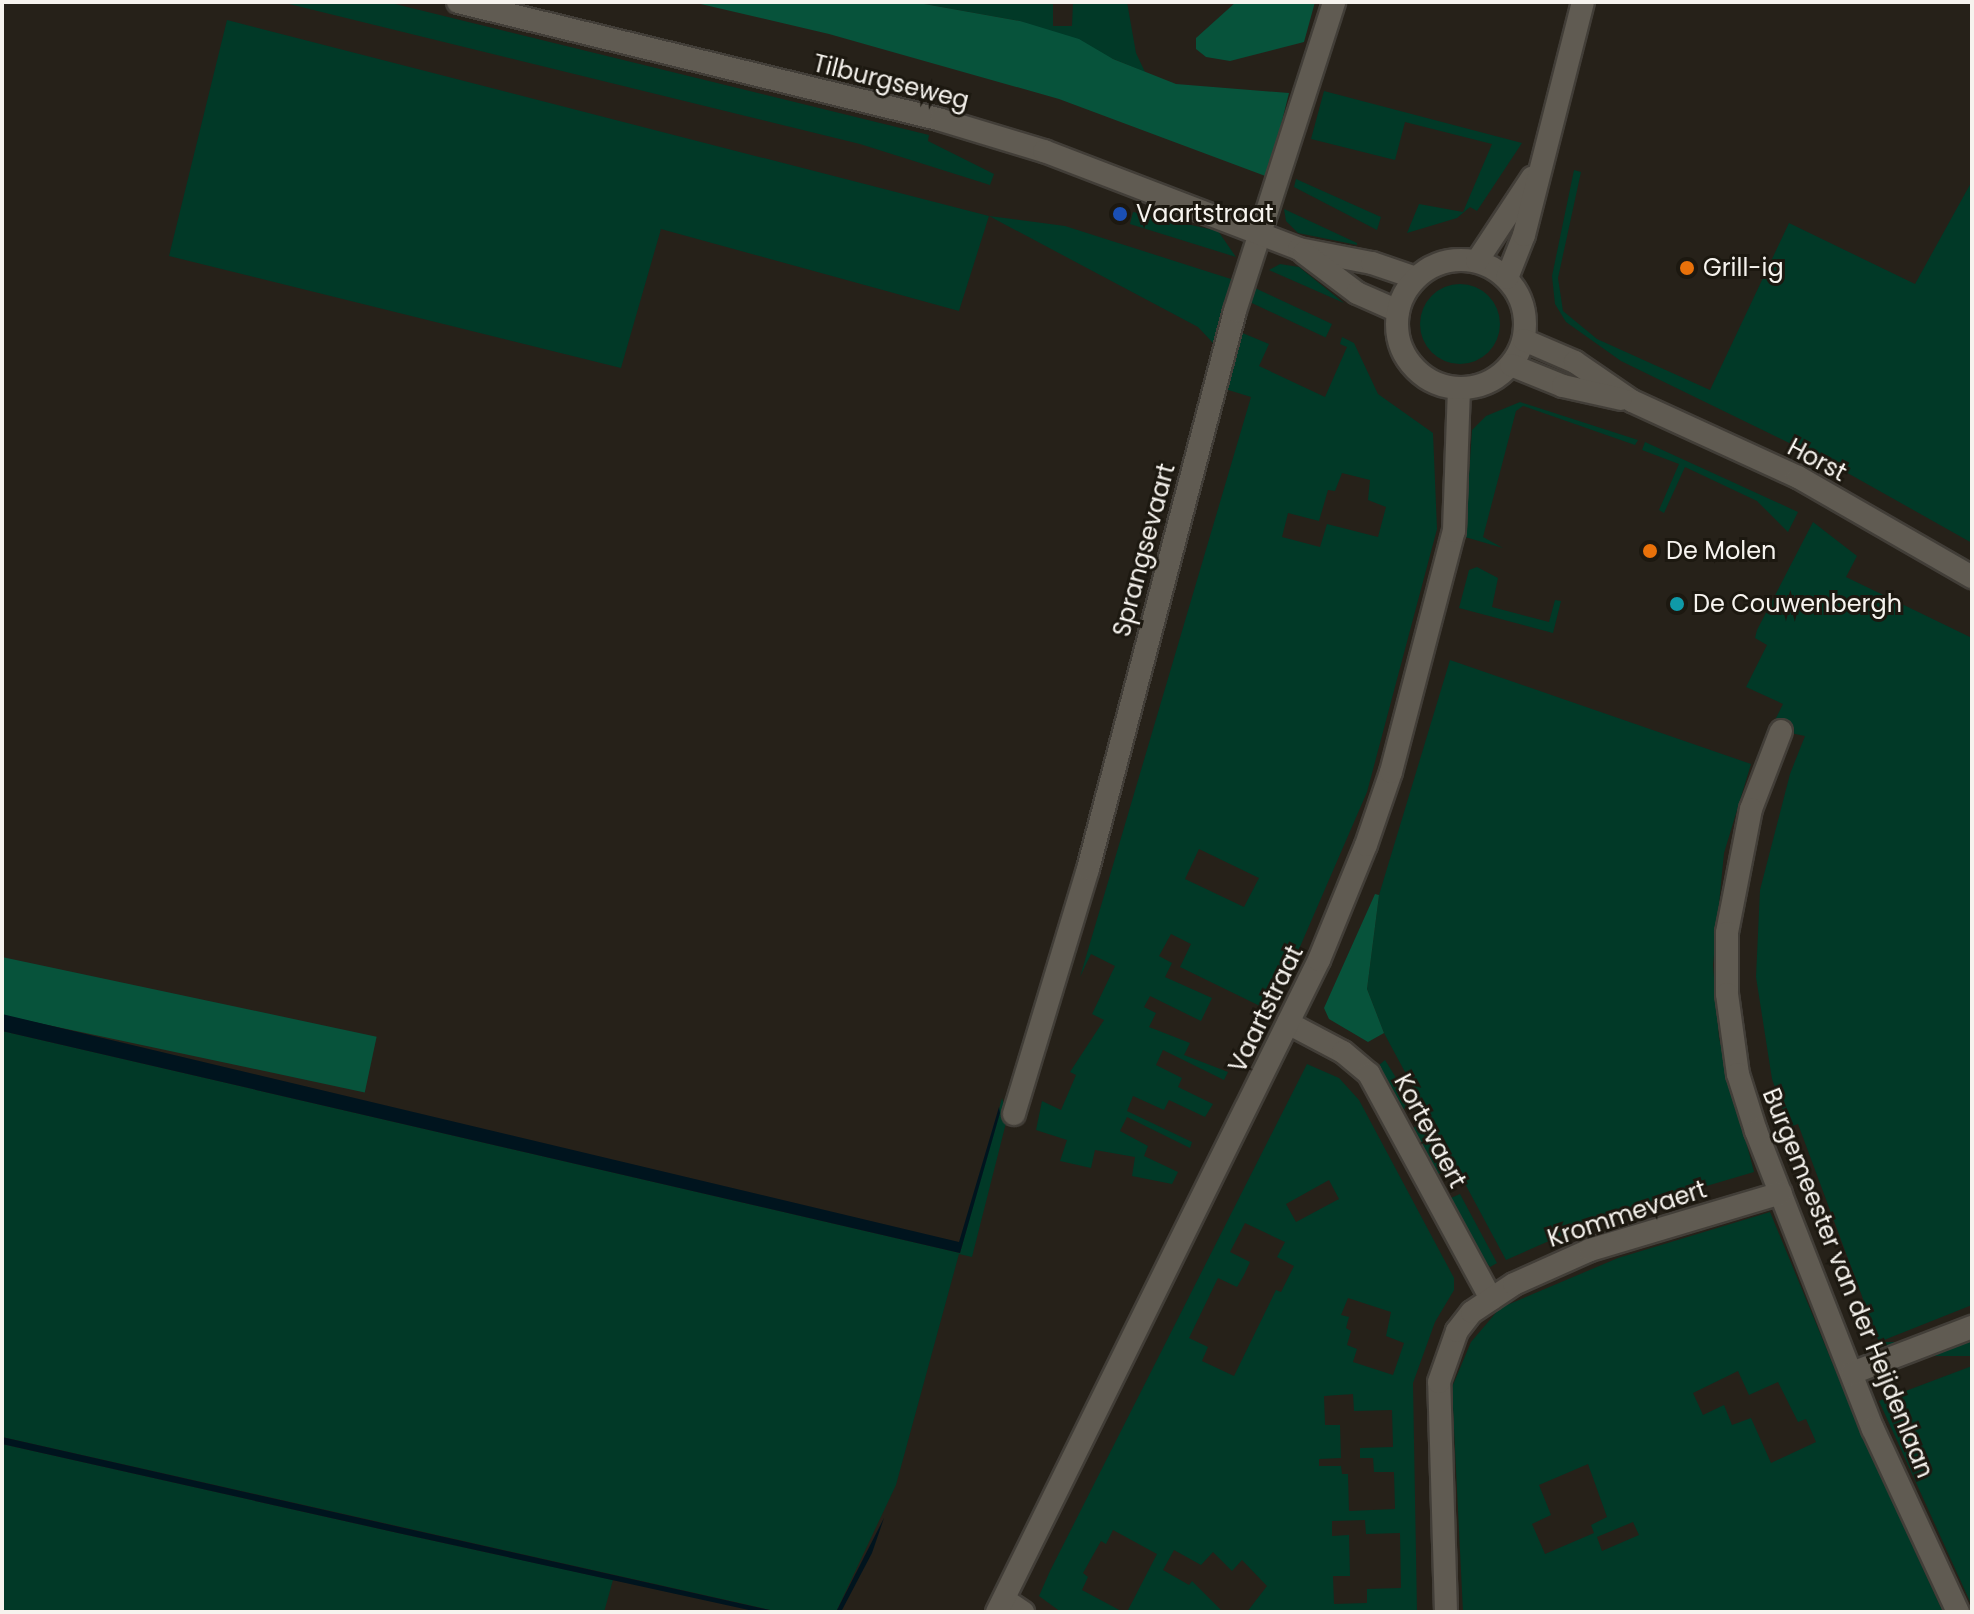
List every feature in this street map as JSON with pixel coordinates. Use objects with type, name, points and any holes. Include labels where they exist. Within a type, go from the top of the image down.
[{"type":"street","name":"Tilburgseweg","points":[[458,2],[941,120],[1044,151],[1299,249],[1372,263],[1416,278]]},
{"type":"street","name":"Sprangsevaart","points":[[1014,1114],[1088,869],[1259,232],[1303,110],[1334,2]]},
{"type":"street","points":[[1477,261],[1535,173],[1552,132],[1583,2]]},
{"type":"street","points":[[1507,278],[1524,235],[1535,173]]},
{"type":"street","name":"Tilburgseweg","points":[[1299,249],[1357,293],[1398,311]]},
{"type":"street","points":[[1477,261],[1507,278],[1523,307],[1524,340],[1511,365],[1488,383],[1459,389],[1441,386],[1411,364],[1397,330],[1398,311],[1416,278],[1434,266],[1477,261]]},
{"type":"street","name":"Horst","points":[[1524,340],[1575,362],[1632,401],[1798,477],[1972,577]]},
{"type":"street","name":"Horst","points":[[1511,365],[1563,386],[1632,401]]},
{"type":"street","name":"Vaartstraat","points":[[1008,1608],[1288,1023],[1366,845],[1413,689],[1454,531],[1459,389]]},
{"type":"street","name":"Burgemeester van der Heijdenlaan","points":[[1781,731],[1751,809],[1737,865],[1727,933],[1727,994],[1738,1074],[1852,1373],[1958,1612]]},
{"type":"street","name":"Kortevaert","points":[[1288,1023],[1343,1052],[1369,1074],[1491,1299]]},
{"type":"street","name":"Krommevaert","points":[[1446,1612],[1439,1382],[1457,1331],[1491,1299],[1590,1250],[1781,1193]]},
{"type":"street","points":[[1852,1373],[1972,1327]]},
{"type":"green space","points":[[281,2],[387,2],[929,135],[928,141],[994,174],[990,185],[860,144]]},
{"type":"green space","points":[[692,2],[913,2],[1020,21],[1079,39],[1113,59],[1176,84],[1289,93],[1268,177],[1059,99],[829,34]]},
{"type":"green space","points":[[913,2],[1053,2],[1053,26],[1072,26],[1073,2],[1127,2],[1136,53],[1145,72],[1020,21]]},
{"type":"green space","points":[[1236,2],[1315,2],[1304,42],[1230,61],[1206,57],[1196,49],[1196,38]]},
{"type":"green space","points":[[227,20],[989,216],[959,311],[661,229],[621,368],[169,256]]},
{"type":"green space","points":[[1324,91],[1522,143],[1477,211],[1470,207],[1457,218],[1407,233],[1419,204],[1463,212],[1492,144],[1405,122],[1395,160],[1311,139]]},
{"type":"green space","points":[[1574,170],[1581,172],[1558,278],[1563,311],[1597,339],[1710,390],[1789,223],[1915,284],[1972,181],[1972,543],[1828,462],[1621,361],[1566,322],[1555,304],[1552,276]]},
{"type":"green space","points":[[1296,179],[1381,217],[1377,230],[1294,187]]},
{"type":"green space","points":[[1284,209],[1357,245],[1298,233],[1286,221]]},
{"type":"green space","points":[[1133,212],[1218,231],[1236,257],[1130,224]]},
{"type":"green space","points":[[989,216],[1065,226],[1234,280],[1214,344],[1198,327]]},
{"type":"green space","points":[[1280,264],[1299,267],[1344,303],[1269,270]]},
{"type":"green space","points":[[1460,284],[1475,287],[1488,296],[1497,309],[1500,324],[1497,339],[1488,352],[1475,361],[1460,364],[1445,361],[1432,352],[1423,339],[1420,324],[1423,309],[1432,296],[1445,287]]},
{"type":"green space","points":[[1255,288],[1332,324],[1326,338],[1249,302]]},
{"type":"green space","points":[[1240,332],[1269,344],[1259,366],[1325,397],[1347,347],[1340,344],[1342,337],[1354,343],[1378,394],[1433,433],[1437,529],[1367,792],[1296,956],[1278,975],[1262,1007],[1180,967],[1191,944],[1171,934],[1159,956],[1172,963],[1165,977],[1212,998],[1201,1021],[1150,996],[1144,1007],[1156,1013],[1149,1027],[1190,1043],[1184,1055],[1228,1072],[1224,1080],[1163,1050],[1156,1065],[1182,1078],[1178,1087],[1213,1104],[1205,1117],[1169,1100],[1164,1110],[1133,1096],[1127,1111],[1192,1142],[1190,1148],[1127,1117],[1120,1131],[1148,1146],[1144,1156],[1178,1172],[1172,1184],[1132,1176],[1135,1157],[1095,1150],[1091,1168],[1060,1161],[1067,1140],[1036,1130],[1042,1101],[1061,1110],[1076,1075],[1070,1072],[1104,1020],[1092,1014],[1115,966],[1091,954],[1080,977],[1251,397],[1222,388]],"holes":[[[1342,473],[1370,480],[1368,500],[1386,507],[1378,537],[1327,524],[1320,547],[1282,537],[1288,513],[1319,521],[1328,490],[1335,491]],[[1199,849],[1259,878],[1244,907],[1185,879]]]},
{"type":"green space","points":[[1520,402],[1638,440],[1635,445],[1523,406],[1516,411],[1483,537],[1503,548],[1465,537],[1472,430],[1486,416]]},
{"type":"green space","points":[[1645,442],[1798,512],[1788,532],[1757,501],[1685,467],[1664,513],[1659,510],[1679,464],[1642,450]]},
{"type":"green space","points":[[1813,522],[1857,556],[1846,577],[1972,638],[1972,1305],[1879,1342],[1798,1124],[1789,1127],[1772,1079],[1756,977],[1760,890],[1790,774],[1805,736],[1781,731],[1775,720],[1783,704],[1746,687],[1767,645],[1755,638],[1757,630]]},
{"type":"green space","points":[[1477,567],[1498,578],[1492,607],[1549,622],[1555,600],[1561,601],[1553,633],[1459,608],[1469,570]]},
{"type":"green space","points":[[1450,660],[1751,764],[1724,853],[1713,965],[1719,1038],[1754,1172],[1608,1215],[1506,1260],[1384,1033],[1367,989],[1379,895]]},
{"type":"green space","points":[[1375,894],[1379,895],[1367,989],[1384,1033],[1368,1042],[1329,1019],[1324,1008]]},
{"type":"green space","points":[[2,957],[377,1037],[365,1092],[2,1015]]},
{"type":"green space","points":[[2,1031],[960,1253],[1002,1098],[1008,1115],[972,1257],[959,1254],[896,1485],[836,1612],[779,1612],[2,1437]]},
{"type":"green space","points":[[1385,1060],[1411,1106],[1403,1109],[1378,1066]]},
{"type":"green space","points":[[1307,1064],[1339,1078],[1359,1100],[1454,1278],[1454,1290],[1435,1322],[1413,1383],[1417,1612],[1247,1612],[1267,1586],[1242,1560],[1232,1571],[1213,1552],[1201,1565],[1174,1550],[1163,1570],[1189,1585],[1192,1581],[1223,1612],[1127,1612],[1157,1554],[1113,1530],[1106,1544],[1101,1541],[1083,1573],[1088,1577],[1082,1590],[1123,1612],[1061,1612],[1039,1596]],"holes":[[[1329,1180],[1339,1199],[1296,1222],[1286,1204]],[[1245,1223],[1285,1242],[1277,1257],[1294,1266],[1281,1292],[1276,1290],[1234,1376],[1202,1361],[1208,1347],[1189,1338],[1218,1278],[1237,1287],[1244,1275],[1250,1262],[1230,1252]],[[1348,1298],[1391,1312],[1386,1336],[1404,1343],[1393,1375],[1353,1362],[1357,1349],[1347,1345],[1351,1331],[1346,1328],[1349,1317],[1341,1315]],[[1353,1394],[1354,1411],[1392,1410],[1393,1447],[1360,1448],[1360,1458],[1373,1458],[1374,1472],[1394,1472],[1395,1509],[1349,1511],[1348,1474],[1342,1474],[1341,1466],[1319,1466],[1319,1459],[1341,1458],[1340,1425],[1325,1425],[1324,1396]],[[1365,1520],[1366,1534],[1400,1533],[1401,1588],[1367,1589],[1367,1603],[1334,1604],[1333,1576],[1350,1576],[1349,1535],[1332,1536],[1332,1521]]]},
{"type":"green space","points":[[1420,1124],[1447,1170],[1438,1174],[1413,1128]]},
{"type":"green space","points":[[1460,1194],[1497,1263],[1490,1267],[1451,1198]]},
{"type":"green space","points":[[1770,1212],[1868,1449],[1943,1612],[1463,1612],[1452,1387],[1471,1342],[1500,1308],[1618,1258]],"holes":[[[1738,1371],[1749,1395],[1778,1382],[1798,1422],[1806,1419],[1816,1442],[1771,1463],[1751,1418],[1732,1425],[1724,1405],[1703,1415],[1693,1393]],[[1588,1464],[1607,1517],[1591,1525],[1594,1533],[1545,1554],[1532,1524],[1551,1515],[1539,1485]],[[1633,1522],[1639,1535],[1602,1551],[1597,1537]]]},
{"type":"green space","points":[[1881,1342],[1972,1342],[1972,1356],[1881,1356]]},
{"type":"green space","points":[[1972,1366],[1972,1606],[1879,1401]]},
{"type":"green space","points":[[2,1444],[613,1580],[604,1612],[2,1612]]},
{"type":"water","points":[[2,1014],[959,1242],[999,1107],[1000,1113],[960,1253],[2,1031]]},
{"type":"water","points":[[2,1437],[779,1612],[758,1612],[2,1444]]},
{"type":"water","points":[[884,1518],[872,1553],[841,1612],[836,1612]]},
{"type":"place","name":"Vaartstraat","points":[[1120,214]]},
{"type":"place","name":"Grill-ig","points":[[1687,268]]},
{"type":"place","name":"De Molen","points":[[1650,551]]},
{"type":"place","name":"De Couwenbergh","points":[[1677,604]]}]
